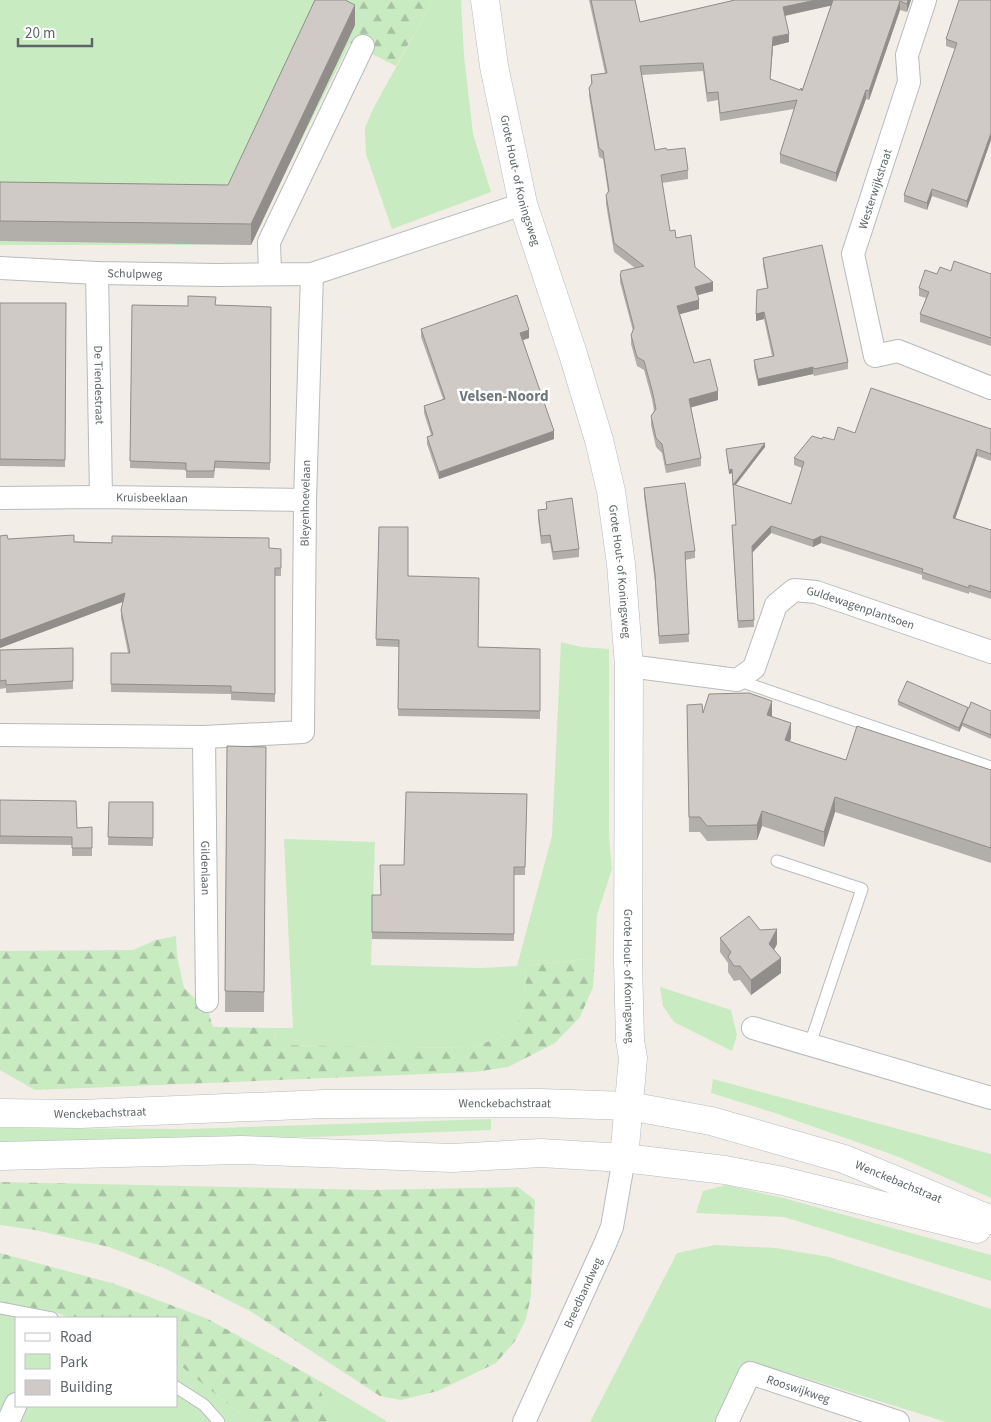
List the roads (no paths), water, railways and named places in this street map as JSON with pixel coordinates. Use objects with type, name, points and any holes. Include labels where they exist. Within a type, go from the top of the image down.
[{"type":"street","name":"Grote Hout- of Koningsweg","points":[[485,0],[494,66],[523,204],[573,354],[599,440],[611,491],[621,564],[629,666],[628,962],[630,1040],[633,1058],[624,1158]]},
{"type":"street","name":"Westerwijkstraat","points":[[925,0],[907,55],[909,82],[854,254],[875,356],[898,351],[991,388]]},
{"type":"street","points":[[270,274],[270,242],[362,46]]},
{"type":"street","name":"Schulpweg","points":[[0,268],[97,273],[312,274],[523,204]]},
{"type":"street","name":"De Tiendestraat","points":[[97,273],[102,498]]},
{"type":"street","name":"Bleyenhoevelaan","points":[[204,737],[303,732],[306,500],[312,274]]},
{"type":"street","name":"Kruisbeeklaan","points":[[0,498],[306,500]]},
{"type":"street","name":"Guldewagenplantsoen","points":[[737,680],[754,668],[776,605],[794,590],[816,592],[991,652]]},
{"type":"street","points":[[629,666],[737,680]]},
{"type":"street","points":[[0,735],[204,737]]},
{"type":"street","name":"Gildenlaan","points":[[204,737],[207,1001]]},
{"type":"street","points":[[753,1028],[991,1098]]},
{"type":"street","name":"Wenckebachstraat","points":[[0,1113],[80,1114],[325,1104],[540,1103],[629,1106],[711,1120],[844,1159],[991,1220]]},
{"type":"street","name":"Wenckebachstraat","points":[[0,1156],[240,1150],[452,1158],[541,1154],[624,1158],[725,1170],[783,1181],[991,1232]]},
{"type":"street","name":"Breedbandweg","points":[[524,1422],[612,1227],[624,1158]]},
{"type":"street","name":"Rooswijkweg","points":[[727,1422],[750,1373],[898,1422]]},
{"type":"street","points":[[8,1422],[15,1406]]},
{"type":"lane","points":[[737,680],[991,766]]},
{"type":"lane","points":[[777,861],[862,889],[810,1044]]},
{"type":"lane","points":[[0,1308],[47,1317]]},
{"type":"lane","points":[[178,1388],[204,1405],[219,1422]]},
{"type":"district","name":"Velsen-Noord","points":[[504,396]]}]
